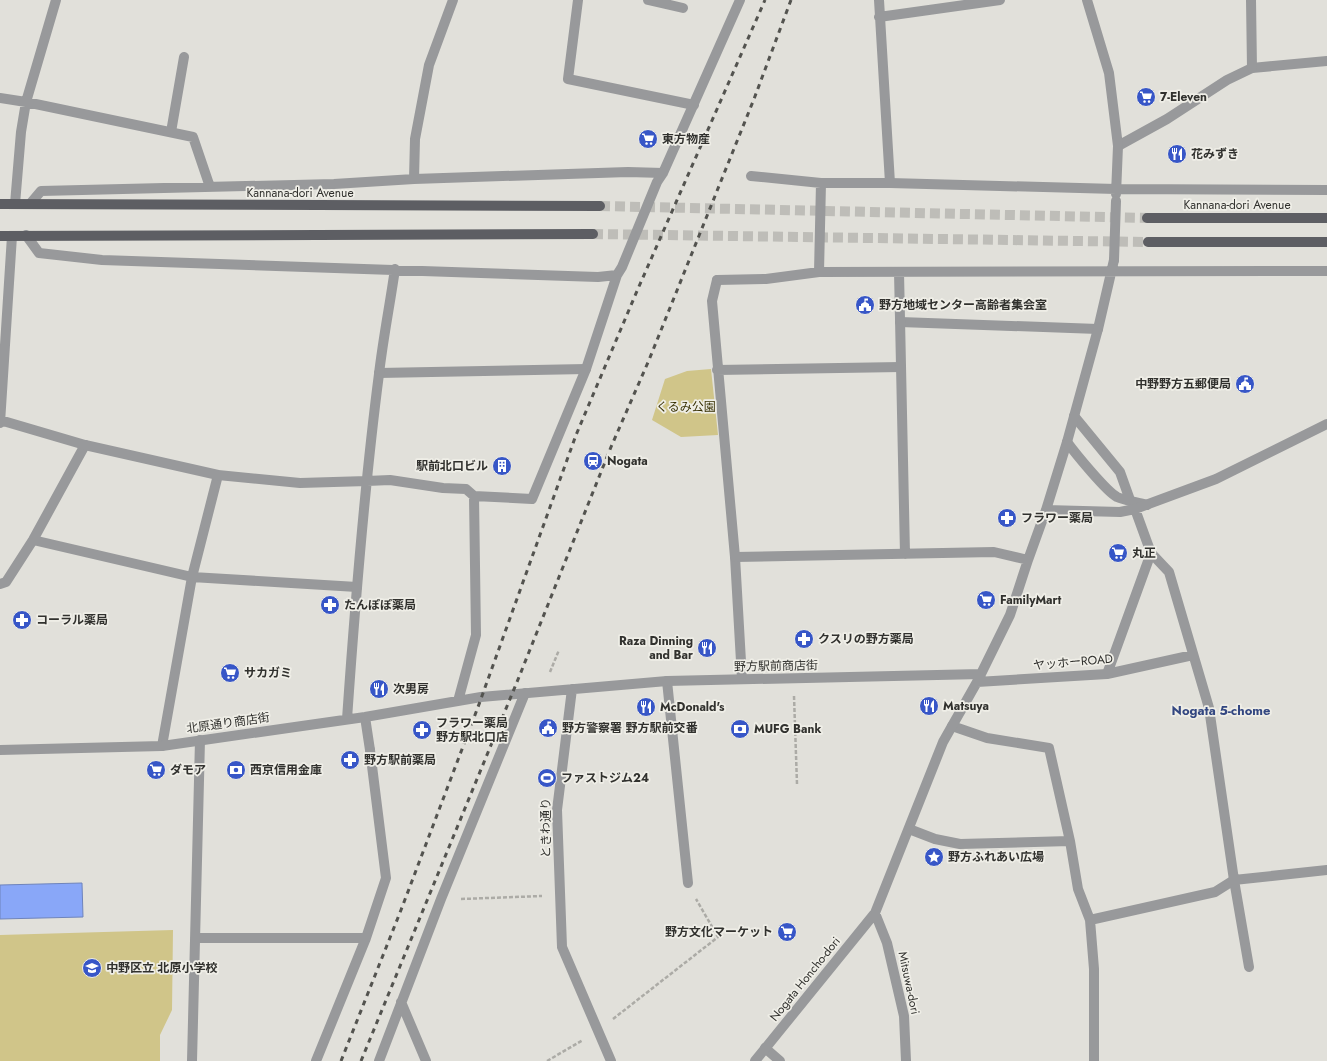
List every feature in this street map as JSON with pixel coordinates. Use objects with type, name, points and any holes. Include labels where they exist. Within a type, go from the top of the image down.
[{"type":"main road","name":"Kannana-dori Avenue","points":[[0,204],[600,206]]},
{"type":"main road","name":"Kannana-dori Avenue","points":[[1147,218],[1327,218]]},
{"type":"main road","points":[[0,236],[593,234]]},
{"type":"main road","points":[[1148,242],[1327,242]]},
{"type":"street","points":[[15,204],[21,132],[26,102],[56,0]]},
{"type":"street","points":[[414,179],[415,139],[429,65],[454,0]]},
{"type":"street","points":[[578,0],[568,78],[694,105]]},
{"type":"street","points":[[648,0],[683,8]]},
{"type":"street","points":[[12,236],[0,421],[85,445],[218,475],[300,482],[390,480],[443,488],[466,489],[474,496],[532,499],[586,369],[617,275],[622,267],[657,182],[663,173],[740,0]]},
{"type":"street","points":[[879,0],[890,183]]},
{"type":"street","points":[[879,17],[1000,0]]},
{"type":"street","name":"Nogata Honcho-dori","points":[[755,1061],[876,913],[943,742],[979,678],[1010,615],[1046,510],[1067,442],[1098,329],[1114,260],[1118,146],[1109,73],[1087,0]]},
{"type":"street","points":[[1251,0],[1252,68]]},
{"type":"street","points":[[171,132],[184,56]]},
{"type":"street","points":[[1118,146],[1167,119],[1228,80],[1252,68],[1327,61]]},
{"type":"street","points":[[0,98],[26,102],[194,137],[210,187]]},
{"type":"street","points":[[30,204],[41,191],[334,184],[414,179],[663,173]]},
{"type":"street","points":[[751,176],[821,183],[890,183],[1116,189],[1327,190]]},
{"type":"street","points":[[819,272],[821,183]]},
{"type":"street","points":[[26,236],[39,253],[102,260],[598,276],[617,275]]},
{"type":"street","points":[[347,719],[367,481],[379,373],[395,269]]},
{"type":"street","points":[[742,679],[735,557],[712,301],[717,280],[766,279],[819,272],[1327,271]]},
{"type":"street","points":[[899,272],[905,554]]},
{"type":"street","points":[[900,322],[1098,329]]},
{"type":"street","points":[[717,370],[901,367]]},
{"type":"street","points":[[379,373],[586,369]]},
{"type":"street","points":[[1074,416],[1120,472],[1152,553],[1170,572],[1193,655],[1210,708],[1234,880],[1249,967]]},
{"type":"street","points":[[1046,510],[1120,512],[1133,505],[1147,505],[1216,478],[1327,424]]},
{"type":"street","points":[[1067,442],[1110,491],[1133,505]]},
{"type":"street","points":[[0,584],[6,582],[33,540],[85,445]]},
{"type":"street","points":[[162,746],[192,577],[218,475]]},
{"type":"street","points":[[458,701],[476,635],[474,496]]},
{"type":"street","points":[[33,540],[192,577],[357,587]]},
{"type":"street","points":[[735,557],[994,552],[1028,560]]},
{"type":"street","points":[[1107,674],[1152,553]]},
{"type":"street","name":"ヤッホーROAD","points":[[979,678],[1107,674],[1193,655]]},
{"type":"street","name":"野方駅前商店街","points":[[525,693],[667,681],[794,678],[979,678]]},
{"type":"street","points":[[667,681],[688,883]]},
{"type":"street","name":"ときわ通り","points":[[572,689],[557,810],[562,947],[611,1061]]},
{"type":"street","points":[[378,1061],[441,899],[525,693]]},
{"type":"street","name":"北原通り商店街","points":[[0,750],[162,746],[365,717],[481,697],[525,693]]},
{"type":"street","points":[[316,1061],[366,938],[386,878],[365,717]]},
{"type":"street","points":[[952,726],[987,738],[1049,748],[1070,842],[1078,890],[1090,920],[1094,969],[1094,1061]]},
{"type":"street","points":[[192,1061],[200,740]]},
{"type":"street","points":[[909,829],[935,839],[960,844],[1070,842]]},
{"type":"street","points":[[1090,920],[1215,892],[1234,880],[1327,870]]},
{"type":"street","name":"Mitsuwa-dori","points":[[876,913],[887,943],[904,1016],[906,1061]]},
{"type":"street","points":[[195,938],[366,938]]},
{"type":"street","points":[[401,1002],[426,1061]]},
{"type":"street","points":[[765,1048],[780,1061]]},
{"type":"path","points":[[550,672],[559,650]]},
{"type":"path","points":[[794,678],[797,784]]},
{"type":"path","points":[[547,1061],[598,1031],[718,937],[688,883]]},
{"type":"path","points":[[441,899],[559,895]]},
{"type":"green space","name":"くるみ公園","points":[[711,369],[718,435],[681,437],[652,420],[665,379],[687,371]]},
{"type":"green space","name":"中野区立 北原小学校","points":[[173,930],[172,1010],[160,1035],[160,1061],[0,1061],[0,935]]},
{"type":"water","points":[[82,883],[83,917],[0,919],[0,885]]},
{"type":"tunnel","points":[[600,206],[1147,218]]},
{"type":"tunnel","points":[[593,234],[1148,242]]},
{"type":"railway","points":[[341,1061],[401,910],[478,707],[576,435],[637,291],[765,0]]},
{"type":"railway","points":[[361,1061],[519,677],[611,447],[649,360],[754,99],[791,0]]},
{"type":"place","name":"7-Eleven","points":[[1146,97]]},
{"type":"place","name":"東方物産","points":[[648,139]]},
{"type":"place","name":"花みずき","points":[[1177,154]]},
{"type":"place","name":"野方地域センター高齢者集会室","points":[[865,305]]},
{"type":"place","name":"中野野方五郵便局","points":[[1245,384]]},
{"type":"place","name":"Nogata","points":[[593,461]]},
{"type":"place","name":"駅前北口ビル","points":[[502,466]]},
{"type":"place","name":"フラワー薬局","points":[[1007,518]]},
{"type":"place","name":"丸正","points":[[1118,553]]},
{"type":"place","name":"FamilyMart","points":[[986,600]]},
{"type":"place","name":"たんぽぽ薬局","points":[[330,605]]},
{"type":"place","name":"コーラル薬局","points":[[22,620]]},
{"type":"place","name":"クスリの野方薬局","points":[[804,639]]},
{"type":"place","name":"Raza Dinning and Bar","points":[[707,648]]},
{"type":"place","name":"サカガミ","points":[[230,673]]},
{"type":"place","name":"次男房","points":[[379,689]]},
{"type":"place","name":"Matsuya","points":[[929,706]]},
{"type":"place","name":"McDonald's","points":[[646,707]]},
{"type":"place","name":"野方警察署 野方駅前交番","points":[[548,728]]},
{"type":"place","name":"MUFG Bank","points":[[740,729]]},
{"type":"place","name":"フラワー薬局 野方駅北口店","points":[[422,730]]},
{"type":"place","name":"野方駅前薬局","points":[[350,760]]},
{"type":"place","name":"ダモア","points":[[156,770]]},
{"type":"place","name":"西京信用金庫","points":[[236,770]]},
{"type":"place","name":"ファストジム24","points":[[547,778]]},
{"type":"place","name":"野方ふれあい広場","points":[[934,857]]},
{"type":"place","name":"野方文化マーケット","points":[[787,932]]},
{"type":"place","name":"中野区立 北原小学校","points":[[92,968]]},
{"type":"district","name":"Nogata 5-chome","points":[[1221,710]]}]
